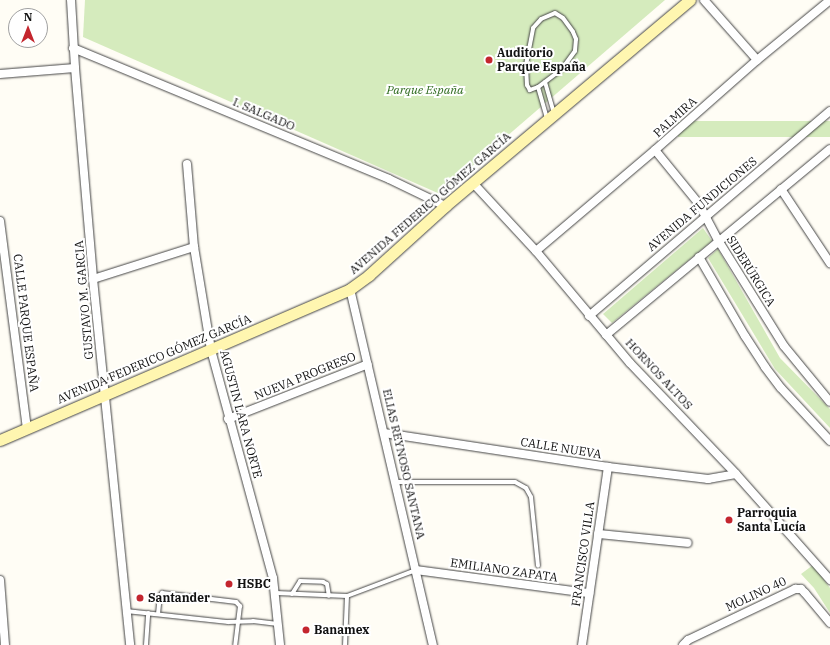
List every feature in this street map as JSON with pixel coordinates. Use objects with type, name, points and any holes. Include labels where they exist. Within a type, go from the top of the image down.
[{"type":"street","name":"GUSTAVO M. GARCIA","points":[[71,0],[74,68],[130,645]]},
{"type":"street","name":"AVENIDA FEDERICO GÓMEZ GARCÍA","points":[[0,440],[350,289],[369,275],[445,206],[690,0]]},
{"type":"street","points":[[704,0],[757,60]]},
{"type":"street","name":"PALMIRA","points":[[536,251],[655,150],[757,60],[830,0]]},
{"type":"street","name":"I. SALGADO","points":[[74,48],[389,179],[445,206]]},
{"type":"street","points":[[0,74],[74,68]]},
{"type":"street","name":"AVENIDA FUNDICIONES","points":[[589,316],[830,111]]},
{"type":"street","points":[[606,335],[718,240],[830,149]]},
{"type":"street","name":"SIDERÚRGICA","points":[[655,150],[699,204],[718,240],[784,346],[830,402]]},
{"type":"street","name":"AGUSTIN LARA NORTE","points":[[187,164],[194,247],[211,350],[228,419],[276,593],[280,645]]},
{"type":"street","name":"HORNOS ALTOS","points":[[473,183],[536,251],[606,335],[736,474],[830,580]]},
{"type":"street","points":[[781,189],[830,263]]},
{"type":"street","name":"CALLE PARQUE ESPAÑA","points":[[0,221],[27,428]]},
{"type":"street","points":[[94,279],[194,247]]},
{"type":"street","points":[[699,257],[745,336],[765,367],[781,388],[830,441]]},
{"type":"street","name":"ELIAS REYNOSO SANTANA","points":[[350,289],[433,645]]},
{"type":"street","name":"NUEVA PROGRESO","points":[[228,419],[368,364]]},
{"type":"street","name":"CALLE NUEVA","points":[[384,433],[608,467],[708,479],[736,474]]},
{"type":"street","name":"FRANCISCO VILLA","points":[[582,645],[608,467]]},
{"type":"street","points":[[598,534],[688,543]]},
{"type":"street","name":"EMILIANO ZAPATA","points":[[416,570],[589,594]]},
{"type":"street","points":[[0,580],[5,645]]},
{"type":"street","name":"MOLINO 40","points":[[683,645],[688,640],[795,589],[805,593],[830,623]]},
{"type":"lane","points":[[550,14],[558,14],[573,32],[576,39],[576,46],[573,56],[562,69],[545,82],[538,88],[530,90],[527,85],[527,53],[533,28],[540,19],[550,14]]},
{"type":"lane","points":[[545,82],[551,116]]},
{"type":"lane","points":[[538,88],[551,116]]},
{"type":"lane","points":[[395,482],[515,482],[526,488],[531,497],[538,566]]},
{"type":"lane","points":[[276,593],[347,596],[416,570]]},
{"type":"lane","points":[[292,594],[300,581],[323,582],[327,584],[329,596]]},
{"type":"lane","points":[[158,614],[160,596],[165,593],[236,602],[240,606],[235,645]]},
{"type":"lane","points":[[345,645],[347,596]]},
{"type":"lane","points":[[126,611],[238,622],[253,621],[278,624]]},
{"type":"lane","points":[[146,645],[148,613]]},
{"type":"green space","name":"Parque España","points":[[85,0],[665,0],[440,194],[83,37]]},
{"type":"green space","points":[[678,121],[830,121],[830,137],[678,137]]},
{"type":"green space","points":[[703,228],[712,241],[612,323],[603,314]]},
{"type":"green space","points":[[718,249],[780,358],[830,409],[830,428],[775,369],[708,258]]},
{"type":"green space","points":[[813,565],[830,588],[830,613],[814,588],[801,574]]},
{"type":"place","name":"Auditorio Parque España","points":[[489,60]]},
{"type":"place","name":"Parroquia Santa Lucía","points":[[729,520]]},
{"type":"place","name":"HSBC","points":[[229,584]]},
{"type":"place","name":"Santander","points":[[140,598]]},
{"type":"place","name":"Banamex","points":[[306,630]]}]
